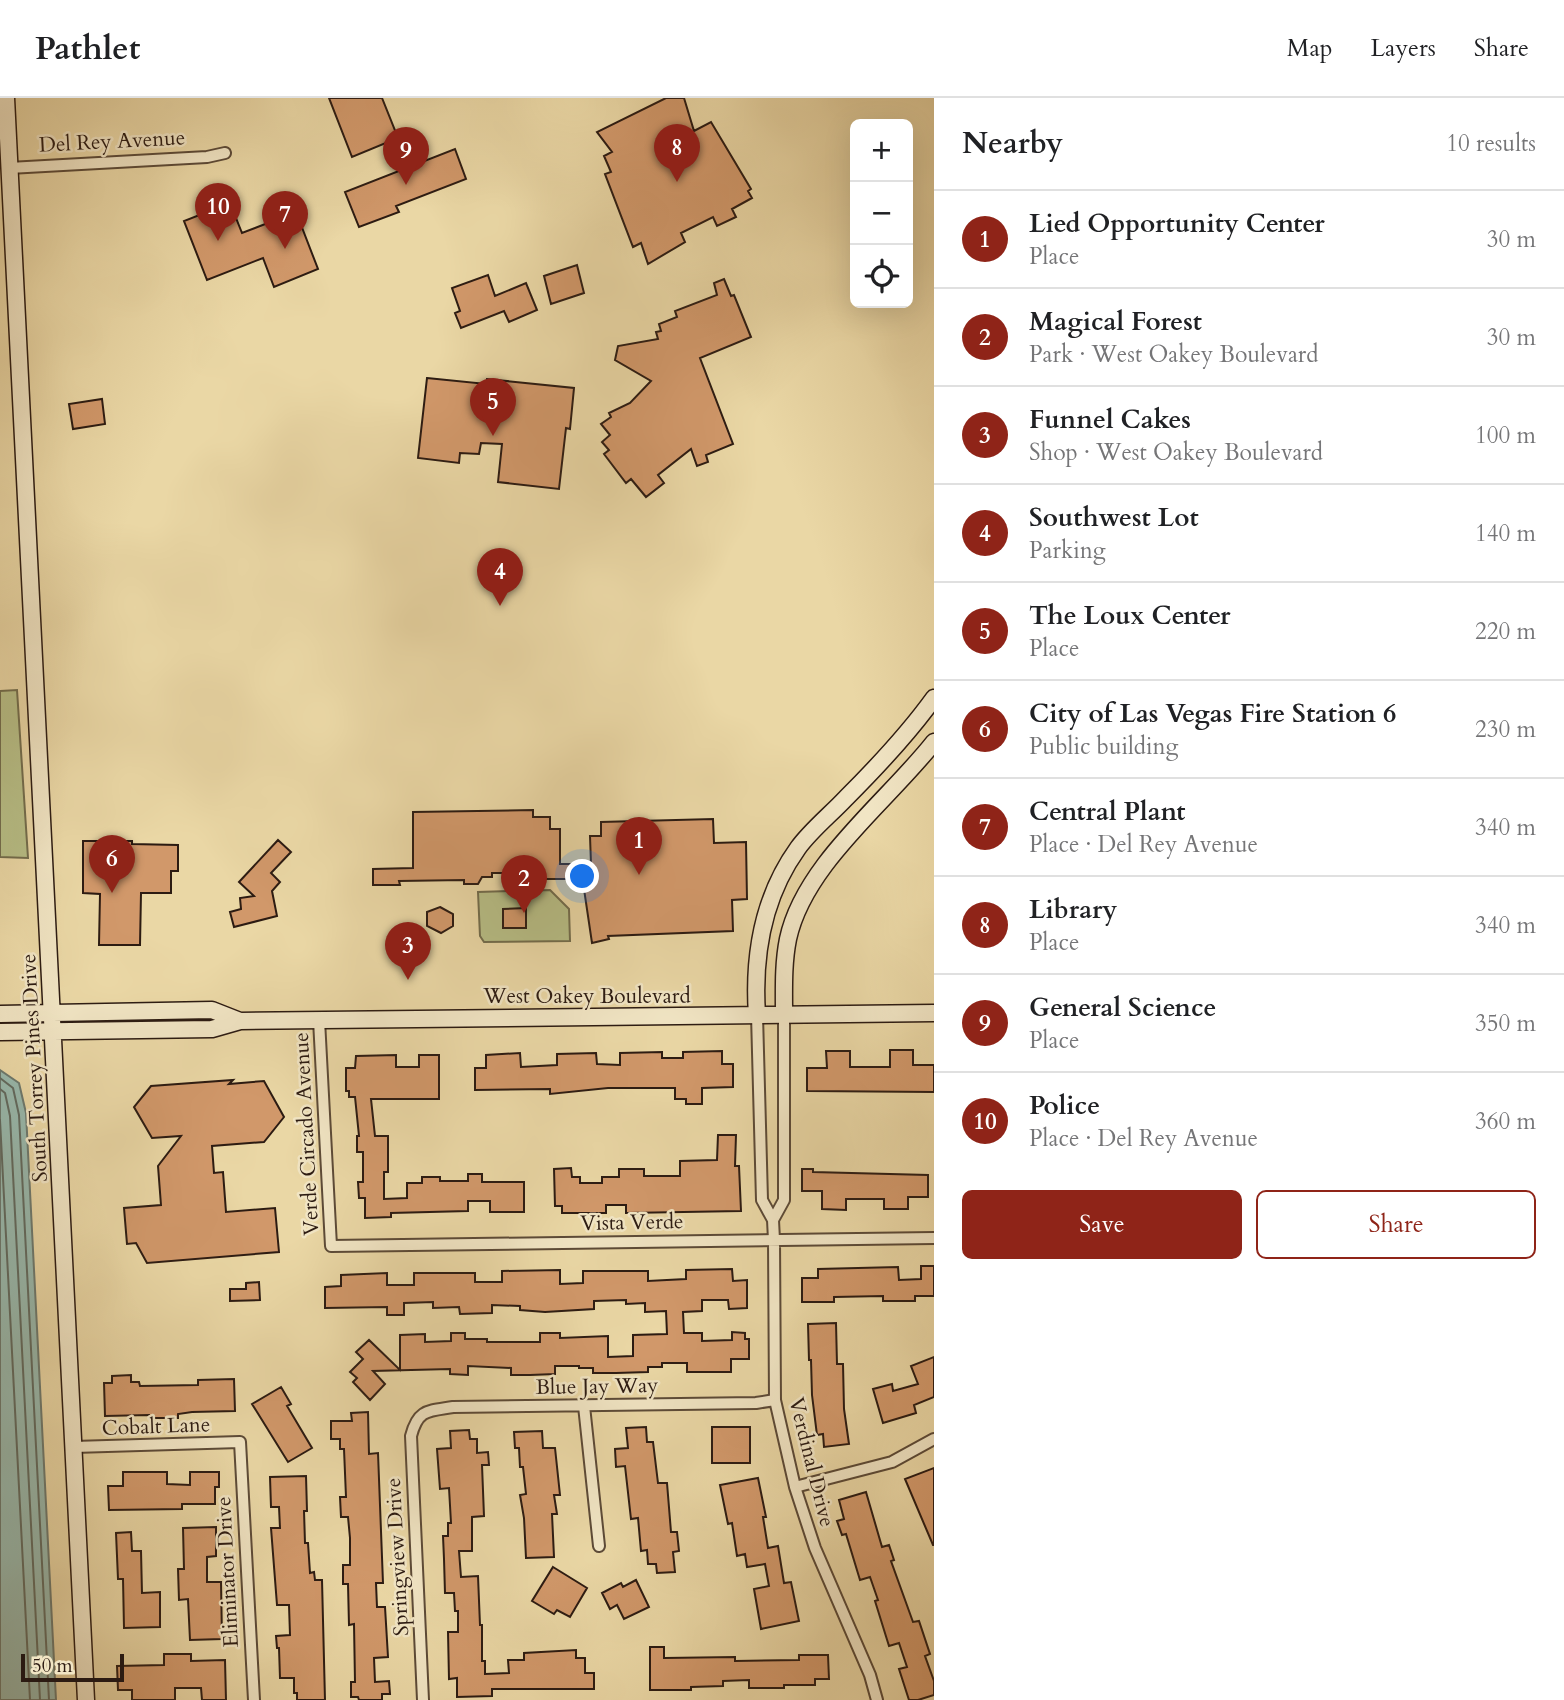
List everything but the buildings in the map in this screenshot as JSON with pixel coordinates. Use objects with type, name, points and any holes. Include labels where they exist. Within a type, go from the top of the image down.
[{"type":"main road","name":"South Torrey Pines Drive","points":[[6,98],[5,168],[53,1031],[86,1700]]},
{"type":"main road","points":[[757,1015],[755,961],[758,942],[780,878],[799,847],[870,774],[934,698]]},
{"type":"main road","points":[[784,1014],[784,962],[789,937],[795,916],[811,884],[836,851],[934,742]]},
{"type":"main road","points":[[814,831],[836,851]]},
{"type":"main road","name":"West Oakey Boulevard","points":[[0,1014],[212,1010],[240,1021]]},
{"type":"main road","points":[[166,1011],[167,1030]]},
{"type":"main road","name":"West Oakey Boulevard","points":[[0,1032],[212,1029],[240,1021],[934,1013]]},
{"type":"street","name":"Del Rey Avenue","points":[[5,168],[207,157],[225,153]]},
{"type":"street","name":"Verdinal Drive","points":[[773,1220],[784,1200],[784,1014]]},
{"type":"street","name":"Verdinal Drive","points":[[757,1015],[762,1200],[773,1220],[774,1240],[775,1400],[794,1487],[815,1548],[870,1675],[877,1700]]},
{"type":"street","name":"Verde Circado Avenue","points":[[319,1020],[331,1246]]},
{"type":"street","name":"Vista Verde","points":[[331,1246],[934,1238]]},
{"type":"street","name":"Blue Jay Way","points":[[420,1415],[427,1411],[453,1407],[775,1400]]},
{"type":"street","points":[[584,1406],[599,1546]]},
{"type":"street","name":"Springview Drive","points":[[420,1415],[414,1421],[411,1436],[424,1700]]},
{"type":"street","points":[[794,1487],[892,1462],[934,1439]]},
{"type":"street","name":"Cobalt Lane","points":[[74,1447],[240,1442]]},
{"type":"street","name":"Eliminator Drive","points":[[240,1442],[254,1700]]},
{"type":"green space","points":[[17,690],[28,858],[0,857],[0,691]]},
{"type":"green space","points":[[550,890],[569,909],[570,941],[484,942],[480,936],[478,892]]},
{"type":"water","points":[[0,1070],[19,1083],[26,1113],[56,1700],[0,1700]]},
{"type":"place","name":"Library","points":[[677,182]]},
{"type":"place","name":"General Science","points":[[406,185]]},
{"type":"place","name":"Police","points":[[218,241]]},
{"type":"place","name":"Central Plant","points":[[285,249]]},
{"type":"place","name":"The Loux Center","points":[[493,436]]},
{"type":"place","name":"Southwest Lot","points":[[500,606]]},
{"type":"place","name":"Lied Opportunity Center","points":[[639,875]]},
{"type":"place","name":"City of Las Vegas Fire Station 6","points":[[112,893]]},
{"type":"place","name":"Magical Forest","points":[[524,913]]},
{"type":"place","name":"Funnel Cakes","points":[[408,980]]}]
